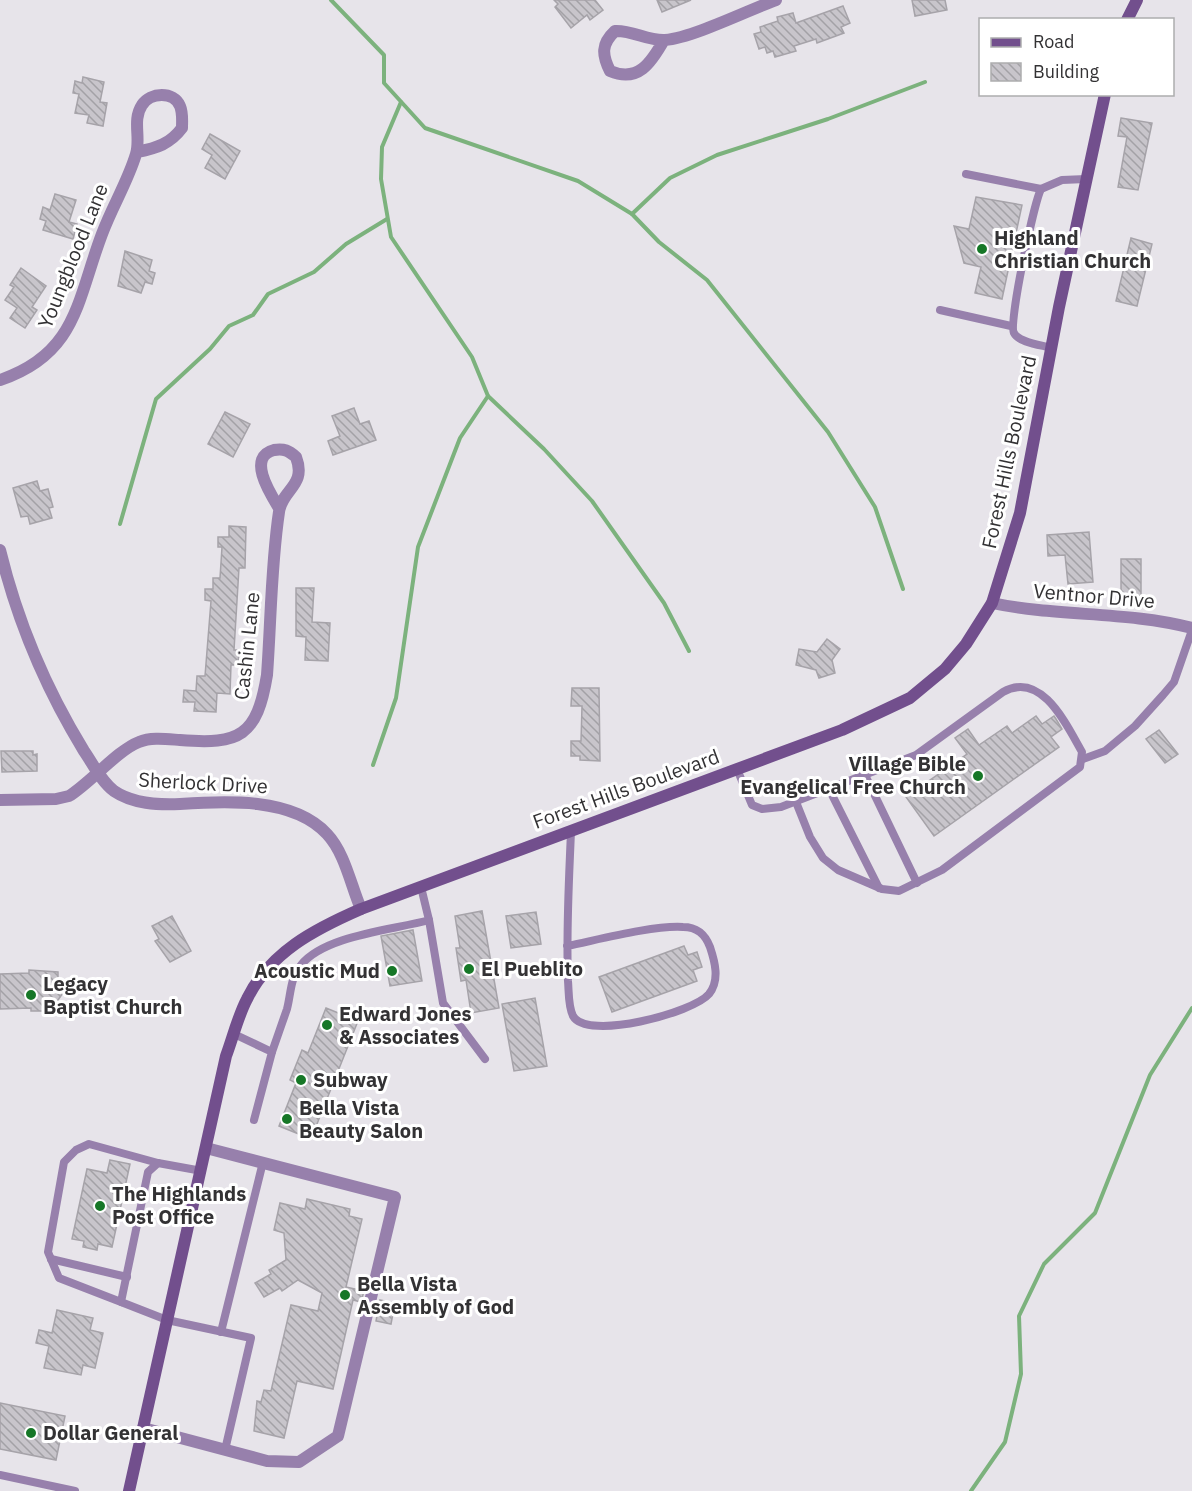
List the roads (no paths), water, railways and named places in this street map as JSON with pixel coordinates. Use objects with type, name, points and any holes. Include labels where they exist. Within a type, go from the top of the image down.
[{"type":"main road","points":[[1128,18],[1137,0]]},
{"type":"main road","name":"Forest Hills Boulevard","points":[[129,1491],[226,1056],[247,999],[266,969],[294,943],[331,922],[361,909],[842,730],[910,698],[945,669],[966,644],[992,603],[1020,513],[1105,96]]},
{"type":"street","points":[[664,40],[655,56],[634,74],[621,75],[610,71],[603,49],[606,39],[615,31],[627,31],[664,40],[682,36],[776,0]]},
{"type":"street","name":"Youngblood Lane","points":[[0,380],[22,372],[59,343],[83,293],[101,236],[137,152],[137,118],[142,105],[151,96],[160,94],[174,98],[179,104],[182,128],[174,139],[158,148],[137,152]]},
{"type":"street","points":[[279,449],[288,451],[296,457],[299,465],[296,484],[279,508],[264,481],[261,468],[263,459],[269,451],[279,449]]},
{"type":"street","name":"Cashin Lane","points":[[0,800],[56,799],[69,796],[138,742],[160,738],[223,741],[249,729],[258,716],[267,675],[279,508]]},
{"type":"street","name":"Sherlock Drive","points":[[0,549],[5,593],[66,721],[98,772],[113,790],[135,802],[257,804],[279,807],[300,816],[327,834],[344,863],[361,909]]},
{"type":"street","name":"Ventnor Drive","points":[[992,603],[1030,611],[1138,618],[1192,629]]},
{"type":"street","points":[[143,1428],[267,1461],[299,1462],[338,1436],[395,1197],[206,1148]]},
{"type":"lane","points":[[966,174],[1041,189],[1062,180],[1086,179]]},
{"type":"lane","points":[[1041,189],[1017,286],[1011,326],[1019,339],[1052,348]]},
{"type":"lane","points":[[940,310],[1011,326]]},
{"type":"lane","points":[[1083,759],[1105,751],[1135,726],[1174,682],[1192,629]]},
{"type":"lane","points":[[737,769],[752,805],[768,810],[796,802],[916,755],[1003,692],[1014,688],[1031,690],[1048,699],[1082,752],[1083,759],[1080,767],[1071,774],[942,870],[899,891],[879,888],[838,870],[823,858],[810,837],[796,802]]},
{"type":"lane","points":[[865,775],[917,883]]},
{"type":"lane","points":[[829,789],[879,888]]},
{"type":"lane","points":[[567,946],[657,930],[690,928],[698,930],[706,938],[715,962],[716,977],[710,993],[699,1002],[671,1015],[605,1027],[581,1023],[575,1019],[570,1006],[567,946],[571,831]]},
{"type":"lane","points":[[421,887],[443,1003],[485,1059]]},
{"type":"lane","points":[[254,1119],[272,1052],[288,1006],[290,985],[301,964],[327,947],[366,932],[429,920]]},
{"type":"lane","points":[[234,1034],[272,1052]]},
{"type":"lane","points":[[202,1171],[158,1163],[88,1144],[76,1150],[64,1161],[48,1252],[59,1278],[167,1320],[251,1338],[225,1450]]},
{"type":"lane","points":[[221,1332],[263,1162]]},
{"type":"lane","points":[[121,1302],[148,1172],[158,1163]]},
{"type":"lane","points":[[51,1259],[127,1277]]},
{"type":"lane","points":[[0,1475],[71,1491]]},
{"type":"waterway","points":[[331,0],[384,55],[384,83],[425,128],[578,181],[632,214],[659,242],[707,280],[828,432],[875,507],[903,589]]},
{"type":"waterway","points":[[632,214],[670,178],[717,155],[828,119],[925,82]]},
{"type":"waterway","points":[[401,102],[382,147],[381,179],[391,237],[472,357],[488,396],[544,449],[592,501],[664,603],[689,651]]},
{"type":"waterway","points":[[120,524],[156,399],[210,349],[229,326],[253,315],[268,294],[314,272],[346,244],[387,219]]},
{"type":"waterway","points":[[373,765],[396,698],[418,547],[460,438],[488,396]]},
{"type":"waterway","points":[[971,1491],[1005,1442],[1021,1374],[1019,1316],[1044,1264],[1095,1213],[1150,1075],[1192,1008]]},
{"type":"place","name":"Highland Christian Church","points":[[982,249]]},
{"type":"place","name":"Village Bible Evangelical Free Church","points":[[978,776]]},
{"type":"place","name":"El Pueblito","points":[[469,969]]},
{"type":"place","name":"Acoustic Mud","points":[[392,971]]},
{"type":"place","name":"Legacy Baptist Church","points":[[31,995]]},
{"type":"place","name":"Edward Jones & Associates","points":[[327,1025]]},
{"type":"place","name":"Subway","points":[[301,1080]]},
{"type":"place","name":"Bella Vista Beauty Salon","points":[[287,1119]]},
{"type":"place","name":"The Highlands Post Office","points":[[100,1206]]},
{"type":"place","name":"Bella Vista Assembly of God","points":[[345,1295]]},
{"type":"place","name":"Dollar General","points":[[31,1433]]}]
